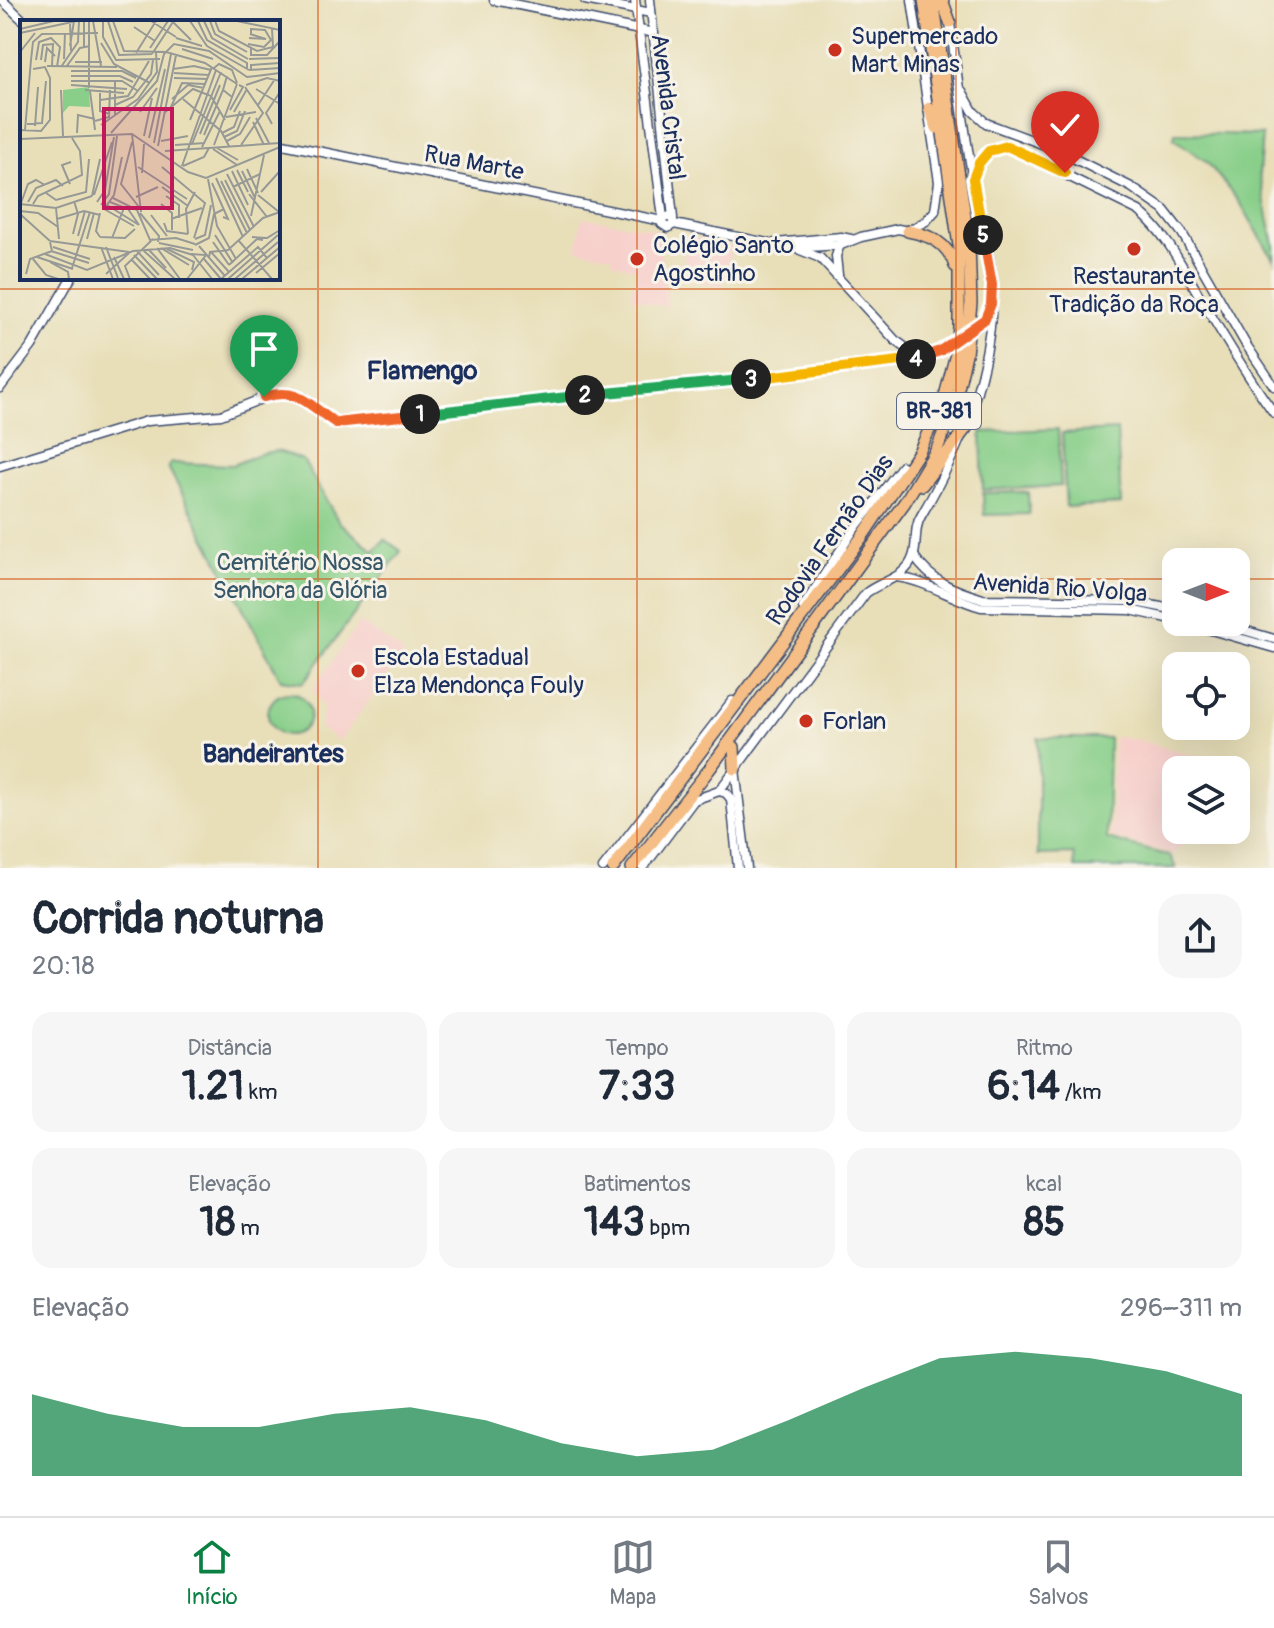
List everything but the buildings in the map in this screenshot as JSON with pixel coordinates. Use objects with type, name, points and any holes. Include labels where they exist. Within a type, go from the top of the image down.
[{"type":"highway","name":"Rodovia Fernão Dias","points":[[613,868],[862,537],[909,469],[929,434],[945,396],[956,354],[959,327],[959,246],[924,0]]},
{"type":"highway","name":"Rodovia Fernão Dias","points":[[632,868],[708,771],[905,502],[937,449],[954,406],[966,354],[971,303],[969,244],[933,0]]},
{"type":"highway","points":[[944,0],[950,22]]},
{"type":"highway","points":[[929,108],[937,125],[951,187]]},
{"type":"highway","points":[[908,231],[940,243],[952,256],[956,272],[959,327]]},
{"type":"highway","points":[[905,502],[945,458],[967,427]]},
{"type":"highway","points":[[902,466],[929,434]]},
{"type":"highway","name":"BR-381","points":[[694,800],[761,713],[796,652]]},
{"type":"highway","points":[[734,747],[735,769]]},
{"type":"street","points":[[494,0],[654,33]]},
{"type":"street","points":[[585,0],[636,5],[651,13]]},
{"type":"street","name":"Avenida Cristal","points":[[650,0],[674,221]]},
{"type":"street","points":[[792,248],[898,229],[908,231],[926,221],[935,211],[939,182],[912,0]]},
{"type":"street","points":[[6,3],[23,20]]},
{"type":"street","name":"Avenida Cristal","points":[[636,5],[662,220]]},
{"type":"street","name":"BR-381","points":[[914,556],[918,520],[967,427],[986,355],[991,304],[989,264],[950,22]]},
{"type":"street","points":[[959,86],[973,111],[986,123],[1053,148],[1131,187],[1164,210],[1182,233],[1245,343],[1274,386]]},
{"type":"street","name":"Rua Marte","points":[[280,143],[662,220],[668,228],[674,221]]},
{"type":"street","points":[[973,179],[979,163],[989,151],[1007,146],[1123,201],[1156,226],[1274,413]]},
{"type":"street","points":[[1065,173],[1067,162],[1091,167]]},
{"type":"street","points":[[674,221],[806,251],[820,258],[895,340],[920,358]]},
{"type":"street","points":[[775,244],[790,240],[841,241]]},
{"type":"street","points":[[841,241],[836,263],[842,283]]},
{"type":"street","points":[[0,388],[32,346],[70,280]]},
{"type":"street","points":[[0,466],[147,421],[221,415],[271,395],[303,398],[332,421],[341,423],[898,362],[940,351],[980,325],[991,304]]},
{"type":"street","points":[[1231,349],[1245,343]]},
{"type":"street","name":"Rodovia Fernão Dias","points":[[603,868],[762,664],[802,610],[855,528],[902,466]]},
{"type":"street","points":[[694,800],[719,791],[866,593],[877,584],[897,577],[909,566],[914,556]]},
{"type":"street","name":"Avenida Rio Volga","points":[[914,556],[931,577],[983,599],[1117,600],[1162,606]]},
{"type":"street","name":"Avenida Rio Volga","points":[[897,577],[912,579],[960,602],[981,607],[1130,610],[1162,617]]},
{"type":"street","points":[[1250,632],[1274,639]]},
{"type":"street","points":[[1232,636],[1274,648]]},
{"type":"street","points":[[735,769],[738,868]]},
{"type":"street","points":[[719,791],[731,799],[747,868]]},
{"type":"street","name":"BR-381","points":[[643,868],[694,800]]},
{"type":"shaded area","name":"Colégio Santo Agostinho","points":[[582,217],[658,230],[668,308],[630,297],[638,270],[612,262],[613,256],[577,249]]},
{"type":"shaded area","points":[[683,235],[732,246],[723,287],[686,279]]},
{"type":"shaded area","name":"Escola Estadual Elza Mendonça Fouly","points":[[360,622],[404,653],[339,741],[320,728],[324,708],[313,689]]},
{"type":"shaded area","points":[[1114,737],[1139,740],[1195,756],[1162,756],[1162,844],[1185,844],[1172,854],[1111,837]]},
{"type":"green space","points":[[1175,133],[1262,135],[1259,174],[1274,245],[1274,260],[1241,204],[1207,162],[1174,139]]},
{"type":"green space","points":[[1058,429],[1061,486],[983,490],[981,432]]},
{"type":"green space","points":[[1117,430],[1121,504],[1066,507],[1062,433]]},
{"type":"green space","name":"Cemitério Nossa Senhora da Glória","points":[[278,451],[303,460],[339,522],[374,551],[385,539],[401,551],[303,683],[281,680],[168,467],[171,463],[232,465],[263,453]]},
{"type":"green space","points":[[1028,492],[1029,514],[984,515],[983,493]]},
{"type":"green space","points":[[289,693],[304,699],[310,714],[304,729],[289,735],[274,729],[268,714],[274,699]]},
{"type":"green space","points":[[1038,738],[1109,738],[1107,839],[1170,856],[1176,868],[1075,868],[1074,854],[1038,855]]},
{"type":"place","name":"Supermercado Mart Minas","points":[[835,50]]},
{"type":"place","name":"Restaurante Tradição da Roça","points":[[1134,249]]},
{"type":"place","name":"Colégio Santo Agostinho","points":[[637,259]]},
{"type":"place","name":"Escola Estadual Elza Mendonça Fouly","points":[[358,671]]},
{"type":"place","name":"Forlan","points":[[806,721]]},
{"type":"district","name":"Flamengo","points":[[422,371]]},
{"type":"district","name":"Bandeirantes","points":[[273,754]]},
{"type":"route","points":[[264,397],[285,394],[303,398],[332,421],[341,423],[920,358],[940,351],[980,325],[991,304],[989,264],[973,179],[984,156],[996,147],[1007,146],[1065,173]]}]
